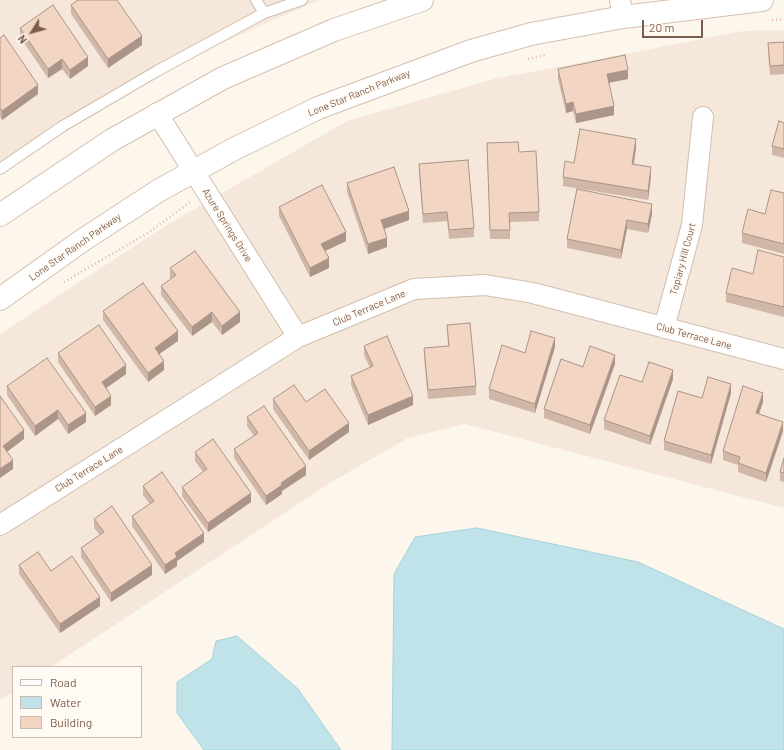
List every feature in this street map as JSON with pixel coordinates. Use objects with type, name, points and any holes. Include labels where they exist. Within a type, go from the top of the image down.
[{"type":"main road","points":[[0,215],[66,170],[157,113],[223,78],[280,52],[334,30],[422,0]]},
{"type":"main road","name":"Lone Star Ranch Parkway","points":[[0,299],[121,215],[193,171],[318,108],[422,68],[471,51],[621,8],[765,10]]},
{"type":"street","name":"Azure Springs Drive","points":[[157,113],[298,337]]},
{"type":"street","name":"Topiary Hill Court","points":[[664,328],[692,225],[703,117]]},
{"type":"street","name":"Club Terrace Lane","points":[[0,525],[298,337],[414,289],[485,285],[533,293],[784,359]]},
{"type":"lane","points":[[256,0],[264,14]]},
{"type":"lane","points":[[0,169],[83,114],[157,71],[264,14],[302,0]]},
{"type":"path","points":[[765,10],[784,18]]},
{"type":"path","points":[[523,60],[552,54]]},
{"type":"path","points":[[58,285],[148,233],[206,192]]},
{"type":"shaded area","points":[[0,0],[319,0],[210,48],[103,107],[0,175]]},
{"type":"shaded area","points":[[784,30],[784,508],[465,424],[408,438],[333,481],[53,666],[12,666],[12,693],[0,700],[0,334],[165,226],[347,121],[494,79],[743,31]]},
{"type":"water","points":[[477,528],[638,562],[784,629],[784,750],[392,750],[394,574],[415,537]]},
{"type":"water","points":[[237,636],[298,689],[341,750],[204,750],[177,713],[177,682],[212,659],[216,641]]},
{"type":"building","points":[[78,0],[117,0],[142,36],[108,59],[71,5]]},
{"type":"building","points":[[53,5],[88,57],[70,70],[62,59],[48,69],[20,28]]},
{"type":"building","points":[[4,35],[38,85],[2,111],[0,108],[0,38]]},
{"type":"building","points":[[784,42],[784,65],[770,66],[768,43]]},
{"type":"building","points":[[625,55],[628,70],[607,74],[614,106],[576,114],[573,102],[566,104],[558,69]]},
{"type":"building","points":[[779,121],[784,123],[784,149],[772,146]]},
{"type":"building","points":[[580,129],[636,139],[632,164],[651,167],[648,191],[563,177],[565,161],[574,163]]},
{"type":"building","points":[[518,142],[519,152],[536,151],[539,212],[509,213],[510,230],[490,230],[487,143]]},
{"type":"building","points":[[468,160],[474,228],[449,230],[447,212],[423,214],[419,164]]},
{"type":"building","points":[[394,167],[409,211],[381,220],[387,238],[368,244],[347,183]]},
{"type":"building","points":[[322,185],[346,232],[321,244],[329,258],[310,268],[279,207]]},
{"type":"building","points":[[577,189],[652,204],[648,224],[627,220],[621,250],[567,239]]},
{"type":"building","points":[[771,190],[784,193],[784,244],[742,233],[748,209],[765,214]]},
{"type":"building","points":[[758,250],[784,257],[784,307],[726,293],[732,268],[753,274]]},
{"type":"building","points":[[195,251],[240,312],[222,326],[212,312],[192,327],[161,286],[176,275],[170,268]]},
{"type":"building","points":[[143,283],[178,331],[155,348],[164,361],[148,373],[103,311]]},
{"type":"building","points":[[470,323],[476,386],[428,390],[424,348],[449,346],[447,325]]},
{"type":"building","points":[[99,325],[126,365],[102,382],[111,396],[95,407],[58,353]]},
{"type":"building","points":[[531,331],[555,338],[535,404],[489,389],[502,345],[525,353]]},
{"type":"building","points":[[387,336],[413,396],[368,415],[351,376],[373,366],[364,346]]},
{"type":"building","points":[[590,346],[615,355],[590,425],[544,409],[561,359],[583,367]]},
{"type":"building","points":[[47,358],[86,413],[68,425],[58,410],[35,426],[7,386]]},
{"type":"building","points":[[649,362],[673,370],[650,436],[604,420],[620,375],[642,382]]},
{"type":"building","points":[[708,377],[731,384],[711,455],[664,441],[678,391],[702,398]]},
{"type":"building","points":[[294,385],[306,402],[325,389],[349,423],[309,451],[273,399]]},
{"type":"building","points":[[743,386],[763,393],[756,413],[783,422],[766,473],[738,463],[740,457],[723,451]]},
{"type":"building","points":[[0,396],[24,430],[3,446],[13,460],[0,469]]},
{"type":"building","points":[[264,406],[306,466],[281,483],[282,485],[266,496],[234,449],[258,433],[247,417]]},
{"type":"building","points":[[213,439],[251,493],[208,523],[182,487],[207,469],[195,452]]},
{"type":"building","points":[[784,458],[784,473],[780,472]]},
{"type":"building","points":[[162,472],[204,533],[175,553],[177,557],[165,565],[132,516],[154,501],[143,486]]},
{"type":"building","points":[[112,506],[152,565],[111,593],[81,548],[104,532],[94,519]]},
{"type":"building","points":[[38,552],[51,571],[72,556],[100,597],[60,624],[19,565]]}]
